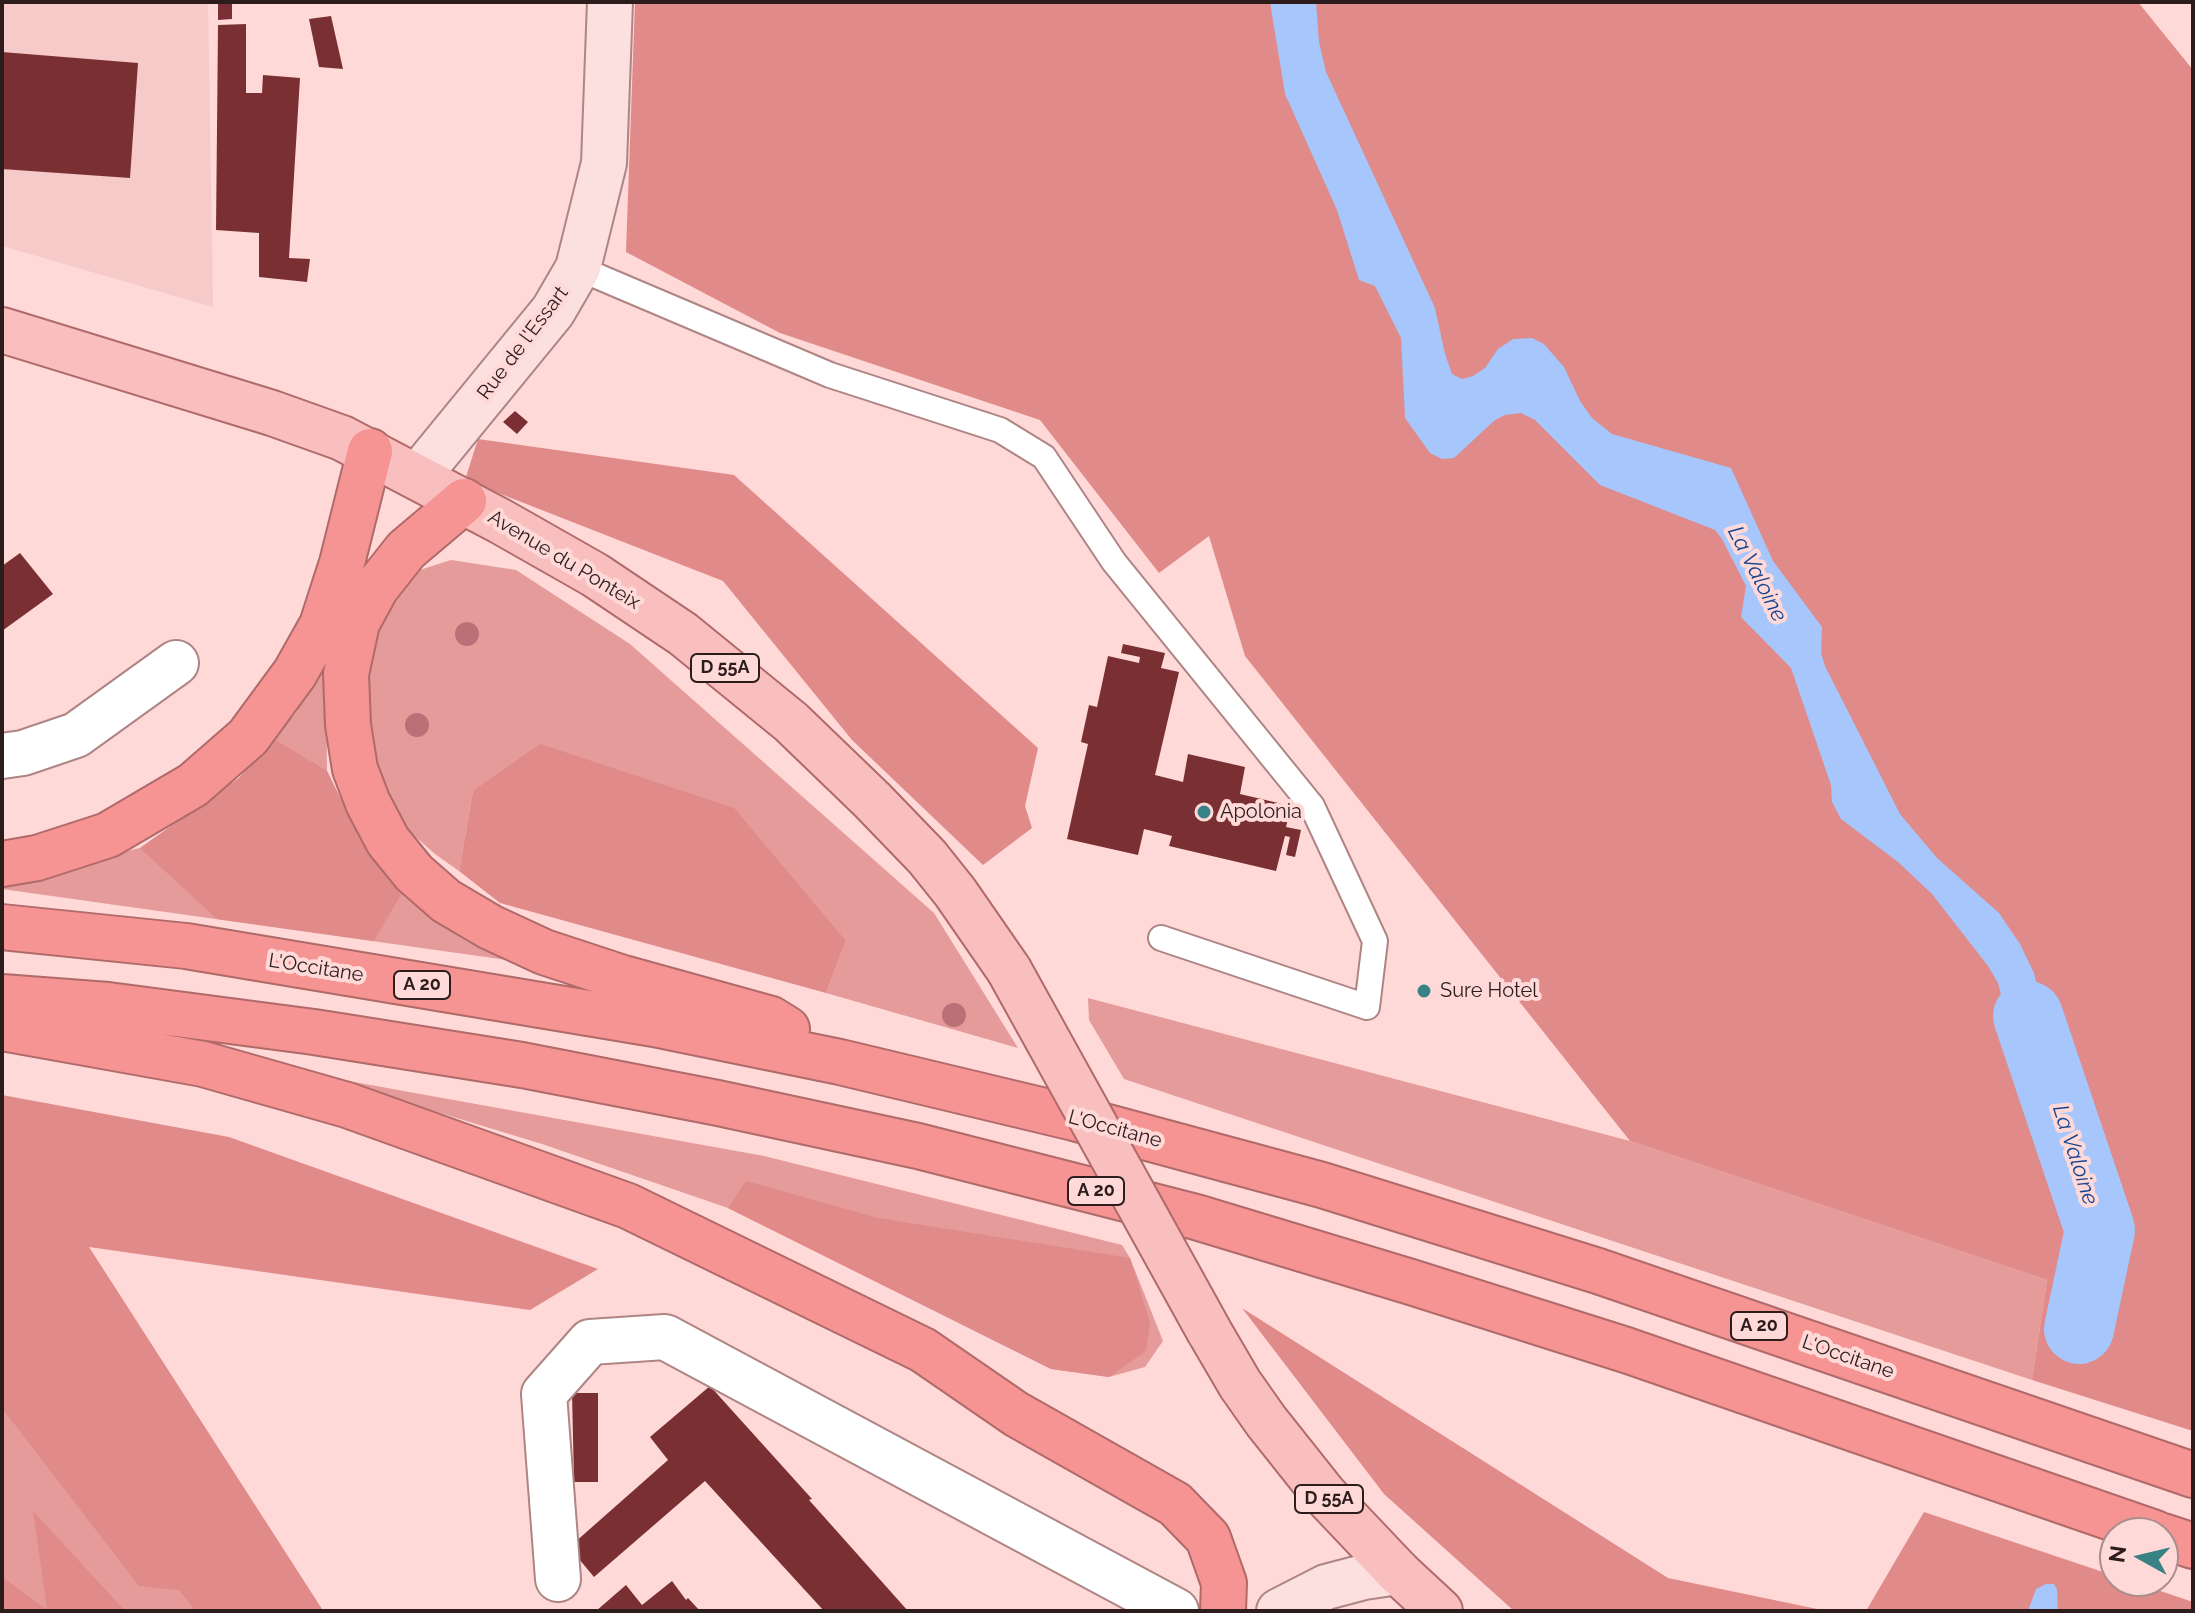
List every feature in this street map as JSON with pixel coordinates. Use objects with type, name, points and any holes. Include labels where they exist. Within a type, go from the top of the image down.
[{"type":"highway","points":[[2,864],[37,858],[108,835],[193,785],[248,737],[295,673],[322,625],[342,563],[370,451]]},
{"type":"highway","points":[[464,501],[406,550],[376,588],[357,623],[346,674],[348,725],[355,769],[388,841],[414,873],[446,901],[490,927],[544,952],[623,978],[771,1019],[840,1062]]},
{"type":"highway","name":"L'Occitane","points":[[2,927],[202,949],[654,1024],[840,1062],[1074,1118],[1322,1185],[1598,1271],[2193,1475]]},
{"type":"highway","name":"A 20","points":[[2,997],[108,1005],[314,1032],[522,1065],[934,1150],[1196,1217],[1411,1282],[1626,1350],[2109,1517]]},
{"type":"highway","points":[[2,1028],[217,1068],[347,1105],[628,1206],[923,1350],[1016,1414],[1175,1504],[1208,1538],[1224,1583],[1223,1611]]},
{"type":"main road","name":"Avenue du Ponteix","points":[[2,330],[272,413],[370,451],[595,575],[671,626],[791,722],[927,857],[955,892],[1009,970],[1240,1384],[1324,1494],[1398,1572]]},
{"type":"main road","name":"D 55A","points":[[1398,1572],[1440,1611]]},
{"type":"street","name":"Rue de l'Essart","points":[[418,476],[553,311],[578,268],[604,163],[610,2]]},
{"type":"street","points":[[2,756],[23,753],[76,735],[176,663]]},
{"type":"street","points":[[558,1579],[544,1394],[590,1342],[665,1337],[1176,1611]]},
{"type":"street","points":[[1279,1611],[1326,1587],[1398,1572]]},
{"type":"lane","points":[[578,268],[830,375],[1000,430],[1044,457],[1114,562],[1312,806],[1375,941],[1367,1007],[1161,938]]},
{"type":"shaded area","points":[[2,2],[208,2],[213,307],[2,246]]},
{"type":"shaded area","points":[[635,2],[2138,2],[2193,70],[2193,1431],[2032,1380],[2047,1280],[1630,1141],[1245,656],[1209,536],[1159,573],[1040,420],[780,333],[626,252]]},
{"type":"shaded area","points":[[478,439],[734,475],[1038,748],[1025,806],[1032,828],[983,865],[852,740],[723,581],[465,480]]},
{"type":"shaded area","points":[[451,560],[516,570],[630,644],[934,913],[1018,1048],[826,993],[846,941],[473,791],[459,871],[435,854],[393,817],[373,748],[363,683],[371,627],[401,576]]},
{"type":"shaded area","points":[[326,655],[327,771],[368,854],[422,910],[466,941],[507,960],[2,889],[2,880],[140,848],[239,778],[296,713]]},
{"type":"shaded area","points":[[274,739],[327,771],[368,854],[403,891],[374,941],[217,919],[140,848],[239,778]]},
{"type":"shaded area","points":[[540,744],[734,808],[846,941],[826,993],[500,903],[459,871],[473,791]]},
{"type":"shaded area","points":[[1088,998],[1630,1141],[2047,1280],[2032,1380],[1124,1079],[1089,1020]]},
{"type":"shaded area","points":[[315,1075],[764,1156],[1122,1245],[1163,1341],[1145,1367],[1109,1377],[1051,1369],[728,1208],[542,1144]]},
{"type":"shaded area","points":[[2,1095],[229,1137],[598,1269],[530,1310],[89,1247],[322,1609],[195,1611],[178,1590],[139,1586],[2,1408]]},
{"type":"shaded area","points":[[746,1181],[878,1218],[1130,1258],[1150,1323],[1146,1351],[1109,1377],[1051,1369],[728,1208]]},
{"type":"shaded area","points":[[1242,1308],[1668,1578],[1827,1611],[1514,1611],[1384,1494]]},
{"type":"shaded area","points":[[2,1369],[178,1590],[195,1611],[2,1611]]},
{"type":"shaded area","points":[[33,1511],[125,1611],[2,1611],[2,1577],[47,1610]]},
{"type":"shaded area","points":[[1924,1512],[2099,1571],[2099,1597],[2178,1597],[2193,1602],[2193,1611],[1866,1611]]},
{"type":"water","points":[[1270,2],[1316,2],[1319,42],[1326,72],[1435,308],[1452,374],[1462,379],[1473,376],[1485,368],[1498,349],[1513,339],[1532,338],[1544,344],[1564,367],[1592,418],[1612,434],[1731,468],[1773,561],[1822,627],[1821,653],[1825,666],[1900,814],[1937,858],[1999,913],[2020,944],[2034,973],[2059,1110],[2086,1174],[2106,1198],[2114,1217],[2114,1244],[2093,1308],[2079,1329],[2071,1329],[2063,1322],[2062,1315],[2079,1269],[2084,1227],[2038,1131],[1998,983],[1988,966],[1932,894],[1898,862],[1841,819],[1832,802],[1831,785],[1791,668],[1741,617],[1746,586],[1715,530],[1600,485],[1535,420],[1521,413],[1495,420],[1454,458],[1442,459],[1430,453],[1405,418],[1401,338],[1375,286],[1359,280],[1337,210],[1285,94]]},
{"type":"water","points":[[2054,1584],[2057,1589],[2058,1611],[2028,1611],[2036,1589]]},
{"type":"building","points":[[218,2],[232,2],[232,19],[218,20]]},
{"type":"building","points":[[331,16],[343,69],[319,67],[309,19]]},
{"type":"building","points":[[246,24],[246,93],[262,93],[263,75],[300,78],[289,258],[310,259],[307,282],[259,277],[259,233],[216,230],[218,25]]},
{"type":"building","points":[[2,52],[138,63],[130,178],[2,169]]},
{"type":"building","points":[[515,411],[528,422],[517,434],[503,422]]},
{"type":"building","points":[[20,553],[53,594],[2,631],[2,566]]},
{"type":"building","points":[[1123,644],[1165,653],[1161,668],[1179,672],[1155,775],[1183,782],[1188,754],[1245,767],[1240,794],[1291,806],[1286,827],[1301,830],[1295,857],[1286,855],[1290,837],[1285,836],[1276,871],[1169,846],[1172,836],[1144,829],[1138,855],[1067,839],[1088,744],[1081,742],[1089,705],[1097,707],[1108,656],[1139,663],[1140,657],[1121,653]]},
{"type":"building","points":[[710,1386],[908,1611],[824,1611],[705,1481],[594,1577],[574,1553],[574,1543],[668,1460],[650,1437]]},
{"type":"building","points":[[572,1393],[598,1393],[598,1482],[574,1482]]},
{"type":"building","points":[[672,1581],[686,1600],[688,1598],[700,1611],[596,1611],[626,1585],[642,1605]]},
{"type":"waterway","name":"La Valoine","points":[[2028,1016],[2100,1230],[2079,1329]]},
{"type":"place","name":"Apolonia","points":[[1204,812]]},
{"type":"place","name":"Sure Hotel","points":[[1424,991]]}]
